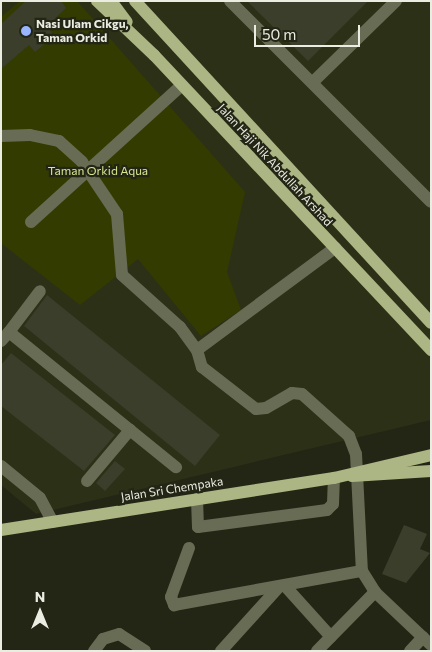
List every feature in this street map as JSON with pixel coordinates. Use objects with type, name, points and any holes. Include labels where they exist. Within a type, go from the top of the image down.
[{"type":"main road","name":"Jalan Haji Nik Abdullah Arshad","points":[[96,1],[144,46],[431,350]]},
{"type":"main road","points":[[111,1],[144,46]]},
{"type":"main road","name":"Jalan Haji Nik Abdullah Arshad","points":[[139,4],[431,323]]},
{"type":"main road","points":[[349,475],[431,454]]},
{"type":"main road","points":[[349,475],[431,471]]},
{"type":"main road","name":"Jalan Sri Chempaka","points":[[1,530],[349,475]]},
{"type":"street","points":[[230,1],[431,202]]},
{"type":"street","points":[[313,82],[396,1]]},
{"type":"street","points":[[30,222],[181,86]]},
{"type":"street","points":[[1,136],[30,134],[59,141],[87,170],[118,217],[122,275],[198,350],[202,367],[256,409],[266,408],[292,393],[306,397],[351,439],[349,475],[362,571],[375,592],[427,641],[410,651]]},
{"type":"street","points":[[198,350],[335,248]]},
{"type":"street","points":[[40,291],[5,336],[176,467]]},
{"type":"street","points":[[87,481],[130,430]]},
{"type":"street","points":[[1,466],[40,498],[53,522]]},
{"type":"street","points":[[196,499],[198,527],[327,510],[333,504],[349,475]]},
{"type":"street","points":[[189,548],[171,597],[174,605],[282,588],[362,571]]},
{"type":"street","points":[[282,588],[331,637]]},
{"type":"street","points":[[221,651],[282,588]]},
{"type":"street","points":[[317,651],[375,592]]},
{"type":"street","points":[[94,651],[103,639],[119,634],[145,651]]},
{"type":"shaded area","points":[[1,1],[431,1],[431,420],[36,514],[1,485]]},
{"type":"green space","name":"Taman Orkid Aqua","points":[[20,1],[77,1],[245,192],[227,272],[241,310],[201,336],[138,259],[80,305],[1,243],[1,17]]},
{"type":"building","name":"Nasi Ulam Cikgu, Taman Orkid","points":[[26,1],[61,1],[66,8],[47,26],[54,36],[35,52],[29,45],[1,69],[1,24]]},
{"type":"building","points":[[247,1],[368,1],[308,61]]},
{"type":"building","points":[[47,295],[220,435],[195,466],[24,326]]},
{"type":"building","points":[[11,353],[115,435],[84,471],[1,406],[1,365]]},
{"type":"building","points":[[115,461],[125,469],[105,491],[96,483]]},
{"type":"building","points":[[404,525],[427,534],[420,549],[430,553],[406,583],[382,574]]},
{"type":"place","name":"Nasi Ulam Cikgu, Taman Orkid","points":[[26,31]]}]
